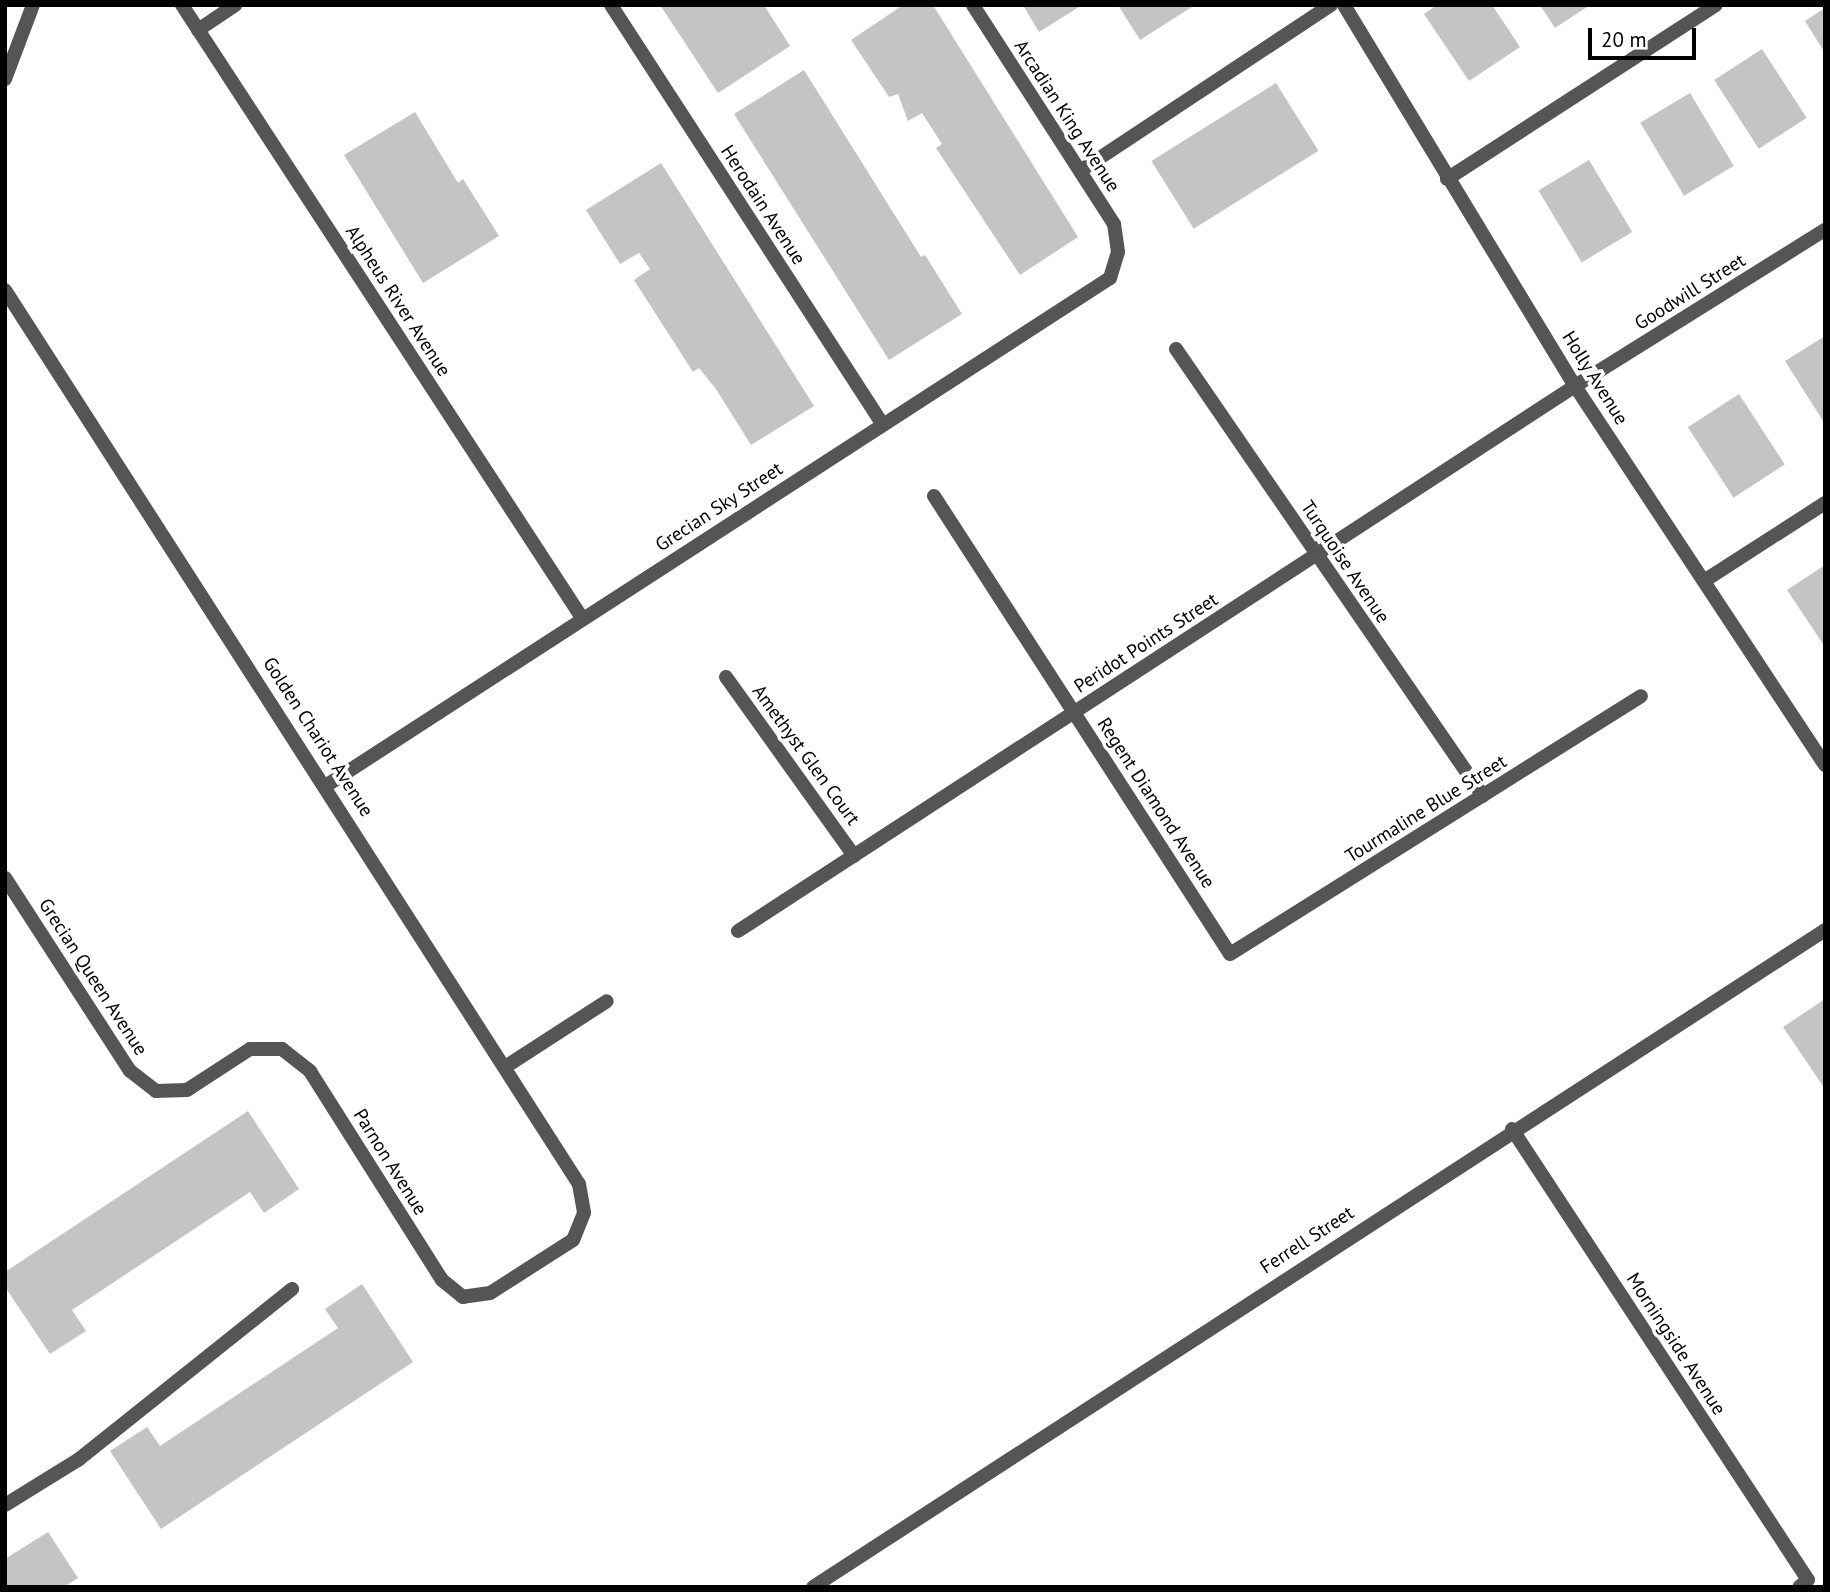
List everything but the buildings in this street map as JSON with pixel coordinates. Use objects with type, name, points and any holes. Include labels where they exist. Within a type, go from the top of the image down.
[{"type":"street","points":[[5,79],[33,5]]},
{"type":"street","name":"Alpheus River Avenue","points":[[182,5],[582,618]]},
{"type":"street","points":[[198,30],[235,5]]},
{"type":"street","name":"Herodain Avenue","points":[[611,5],[883,425]]},
{"type":"street","name":"Arcadian King Avenue","points":[[973,5],[1114,224],[1118,252]]},
{"type":"street","points":[[1080,171],[1331,5]]},
{"type":"street","name":"Holly Avenue","points":[[1344,5],[1447,179],[1575,386],[1825,765]]},
{"type":"street","points":[[1447,179],[1716,5]]},
{"type":"street","name":"Goodwill Street","points":[[1575,386],[1825,230]]},
{"type":"street","name":"Grecian Sky Street","points":[[327,785],[1110,278],[1118,252]]},
{"type":"street","name":"Golden Chariot Avenue","points":[[5,290],[327,785],[579,1184],[584,1213]]},
{"type":"street","name":"Turquoise Avenue","points":[[1176,349],[1483,796]]},
{"type":"street","name":"Peridot Points Street","points":[[738,932],[1575,386]]},
{"type":"street","name":"Regent Diamond Avenue","points":[[934,496],[1230,954]]},
{"type":"street","points":[[1704,581],[1825,503]]},
{"type":"street","name":"Amethyst Glen Court","points":[[726,677],[854,856]]},
{"type":"street","name":"Tourmaline Blue Street","points":[[1230,954],[1641,696]]},
{"type":"street","name":"Grecian Queen Avenue","points":[[5,878],[130,1070],[156,1091],[187,1090],[250,1049],[282,1049]]},
{"type":"street","name":"Ferrell Street","points":[[813,1587],[1512,1129],[1825,930]]},
{"type":"street","points":[[505,1067],[607,1001]]},
{"type":"street","name":"Parnon Avenue","points":[[282,1049],[310,1071],[442,1280],[463,1297],[490,1293],[573,1240],[584,1213]]},
{"type":"street","name":"Morningside Avenue","points":[[1512,1129],[1804,1584]]},
{"type":"street","points":[[5,1505],[78,1460],[292,1289]]}]
